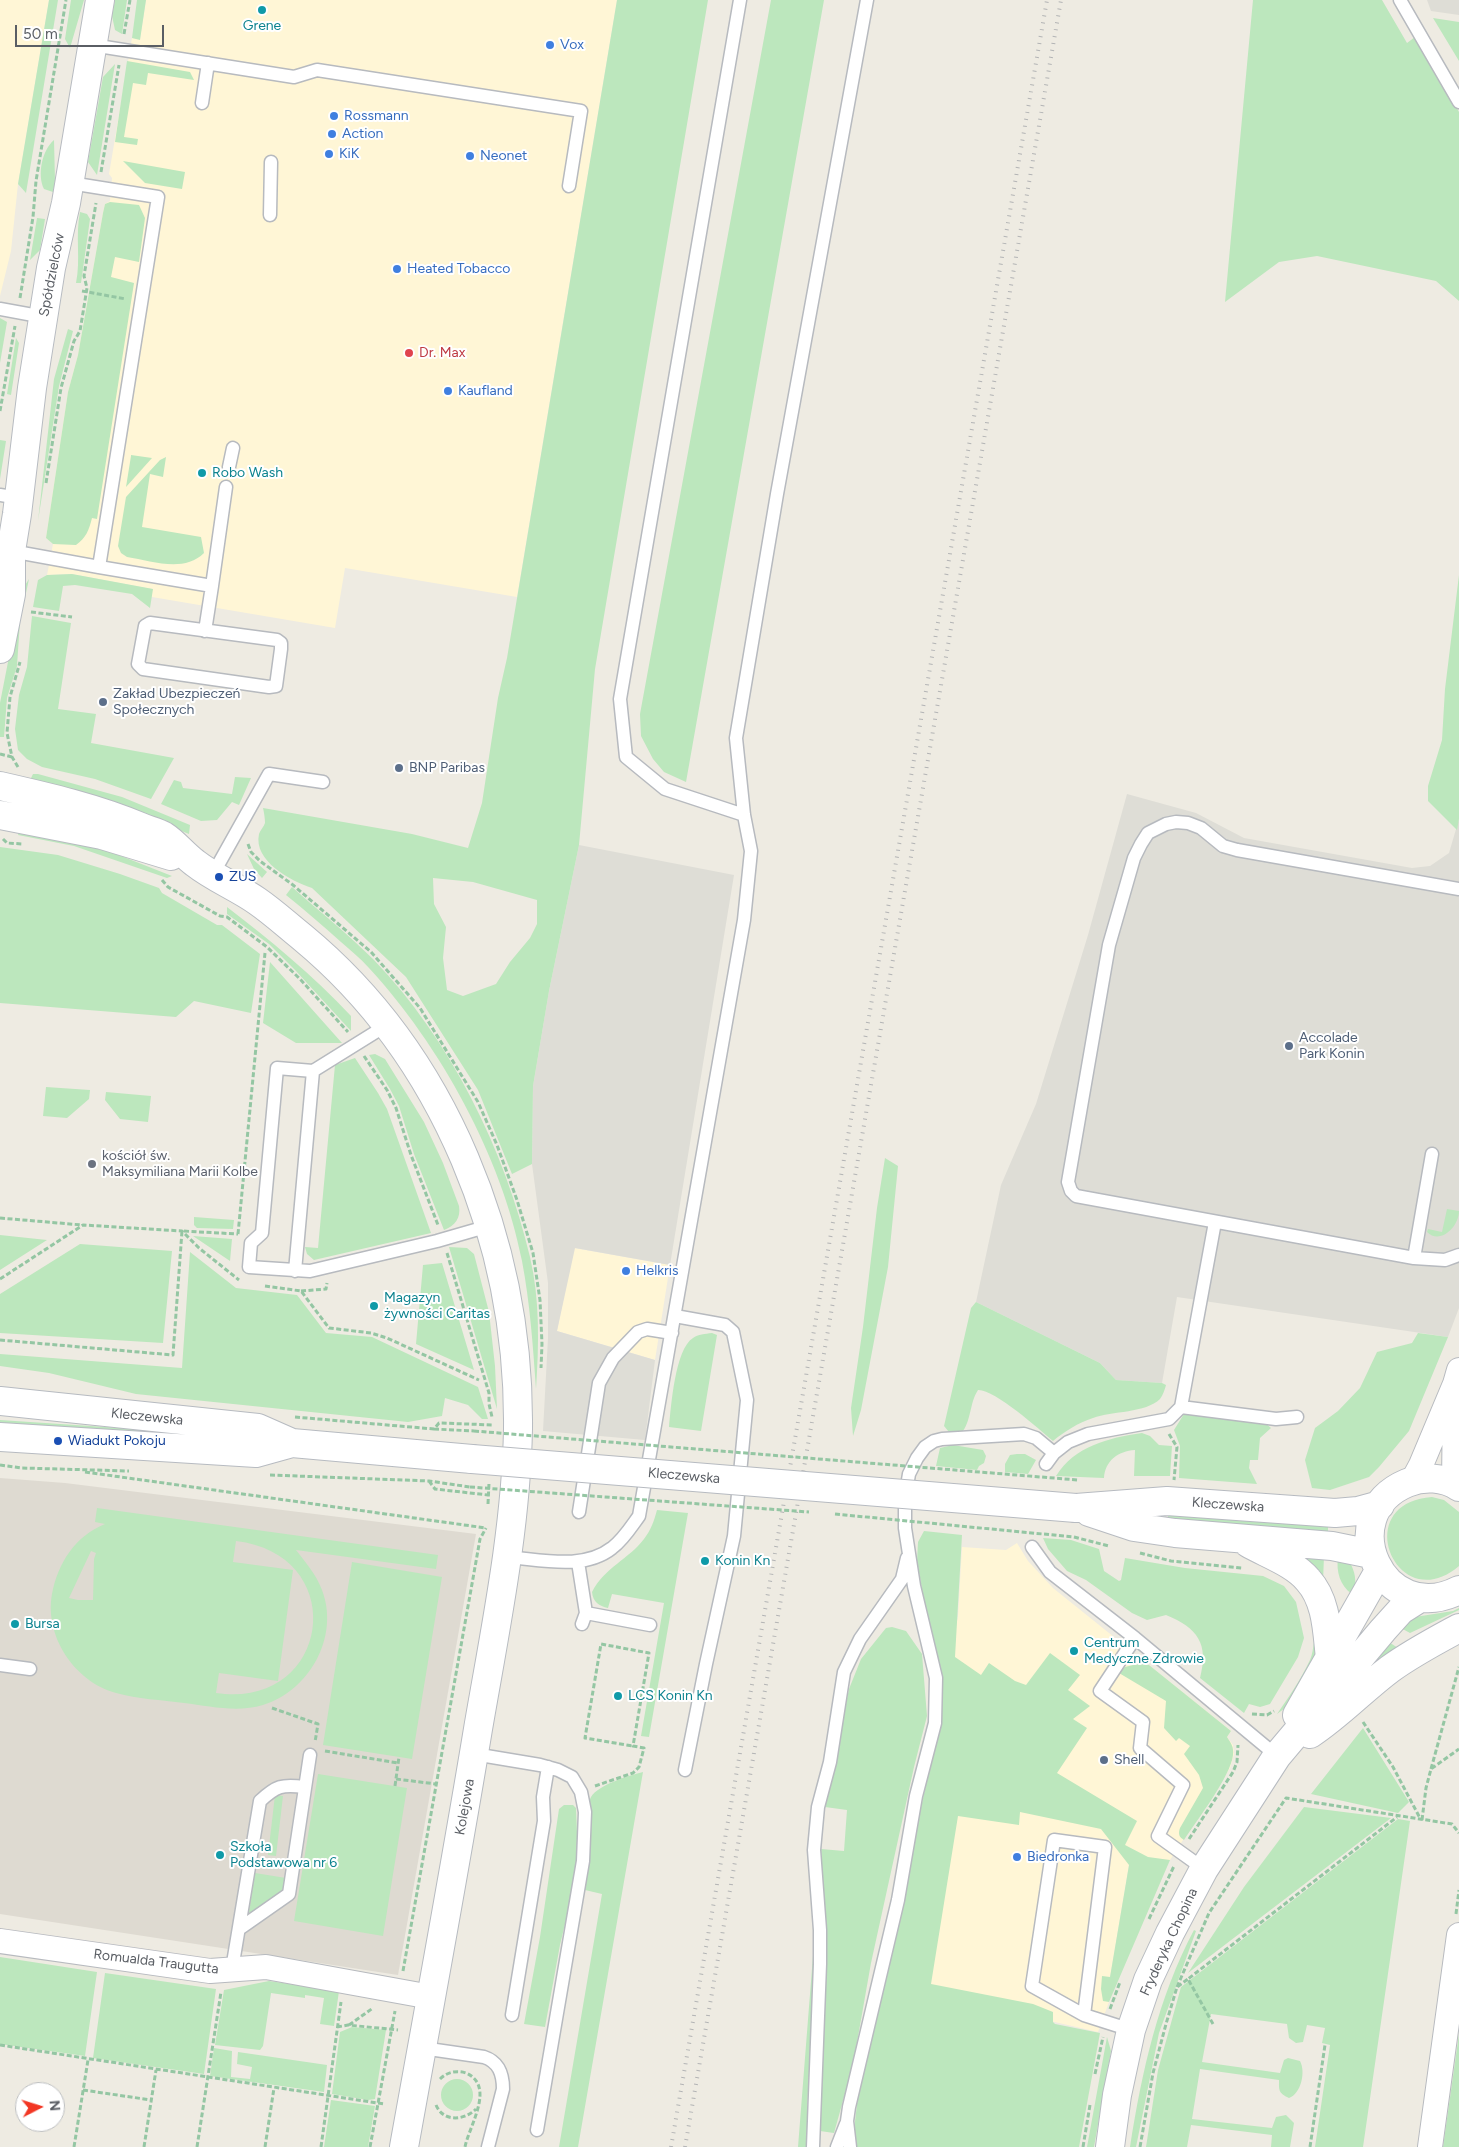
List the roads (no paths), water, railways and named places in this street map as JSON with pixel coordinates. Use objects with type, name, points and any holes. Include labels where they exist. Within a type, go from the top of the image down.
[{"type":"street","name":"Spółdzielców","points":[[10,653],[11,594],[5,564],[10,497],[32,388],[51,268],[70,183],[100,0]]},
{"type":"street","points":[[7,787],[94,809],[164,836],[205,870]]},
{"type":"street","points":[[4,816],[102,835],[205,870]]},
{"type":"street","name":"Kolejowa","points":[[205,870],[258,902],[311,944],[353,985],[387,1025],[418,1069],[439,1105],[468,1165],[489,1226],[504,1284],[514,1356],[518,1431],[506,1557],[474,1754],[404,2147]]},
{"type":"street","points":[[1413,1480],[1422,1465],[1457,1377]]},
{"type":"street","points":[[1457,1377],[1456,1485],[1441,1479],[1427,1478],[1413,1480],[1388,1494],[1372,1520],[1369,1537],[1375,1563],[1394,1587],[1406,1594],[1420,1598],[1450,1595],[1459,1590]]},
{"type":"street","name":"Kleczewska","points":[[0,1401],[258,1428],[292,1443],[1076,1508],[1167,1500],[1335,1513],[1358,1511],[1380,1505]]},
{"type":"street","name":"Kleczewska","points":[[0,1437],[256,1453],[292,1443]]},
{"type":"street","name":"Kleczewska","points":[[1076,1508],[1134,1527],[1176,1533],[1332,1546],[1375,1563]]},
{"type":"street","points":[[1239,1539],[1290,1566],[1308,1580],[1324,1612],[1330,1658]]},
{"type":"street","name":"Fryderyka Chopina","points":[[1110,2147],[1117,2095],[1131,2030],[1148,1980],[1170,1933],[1204,1869],[1277,1756],[1309,1692],[1330,1658],[1375,1563]]},
{"type":"street","name":"Fryderyka Chopina","points":[[1277,1756],[1401,1610],[1420,1598]]},
{"type":"street","points":[[1277,1756],[1334,1718],[1390,1669],[1415,1652],[1459,1628]]},
{"type":"street","points":[[1430,2147],[1459,1935]]},
{"type":"street","name":"Romualda Traugutta","points":[[0,1941],[210,1970],[227,1979],[266,1968],[431,1997]]},
{"type":"lane","points":[[740,0],[620,699],[626,757],[665,789],[744,815]]},
{"type":"lane","points":[[506,1557],[578,1562],[596,1557],[611,1549],[626,1534],[639,1516],[744,920],[751,851],[744,815],[736,738],[777,494],[867,0]]},
{"type":"lane","points":[[1400,0],[1459,102]]},
{"type":"lane","points":[[92,45],[294,77],[317,70],[581,111],[569,186]]},
{"type":"lane","points":[[202,103],[208,63]]},
{"type":"lane","points":[[270,215],[271,162]]},
{"type":"lane","points":[[70,183],[158,197],[99,567]]},
{"type":"lane","points":[[0,309],[44,317]]},
{"type":"lane","points":[[229,467],[233,448]]},
{"type":"lane","points":[[205,631],[226,487]]},
{"type":"lane","points":[[5,564],[99,567],[212,586]]},
{"type":"lane","points":[[150,623],[205,631],[277,640],[281,643],[282,649],[276,686],[269,688],[143,669],[138,664],[144,626],[150,623]]},
{"type":"lane","points":[[205,870],[269,774],[323,782]]},
{"type":"lane","points":[[1459,889],[1237,850],[1223,846],[1201,828],[1188,823],[1166,824],[1148,833],[1134,858],[1109,945],[1068,1182],[1071,1191],[1076,1196],[1083,1198],[1414,1258],[1436,1261],[1459,1255]]},
{"type":"lane","points":[[387,1025],[313,1071],[277,1068],[262,1233],[251,1243],[249,1267],[310,1271],[437,1241],[489,1226]]},
{"type":"lane","points":[[295,1271],[313,1071]]},
{"type":"lane","points":[[1414,1258],[1432,1154]]},
{"type":"lane","points":[[1046,1464],[1054,1453],[1068,1442],[1088,1434],[1169,1419],[1181,1407],[1215,1222]]},
{"type":"lane","points":[[675,1316],[725,1325],[733,1332],[746,1400],[734,1536],[706,1664],[686,1770]]},
{"type":"lane","points":[[579,1512],[598,1383],[613,1358],[638,1332],[647,1330],[672,1333]]},
{"type":"lane","points":[[1181,1407],[1276,1419],[1297,1416]]},
{"type":"lane","points":[[813,2147],[820,1964],[820,1930],[814,1850],[818,1807],[830,1762],[844,1672],[860,1640],[902,1579],[907,1561],[905,1498],[909,1474],[925,1446],[934,1441],[1024,1434],[1036,1438],[1054,1453]]},
{"type":"lane","points":[[837,2147],[847,2121],[898,1900],[916,1796],[935,1723],[936,1678],[914,1586],[907,1538]]},
{"type":"lane","points":[[1032,1547],[1050,1572],[1135,1638],[1277,1756]]},
{"type":"lane","points":[[578,1562],[584,1619],[650,1625]]},
{"type":"lane","points":[[1135,1638],[1100,1691],[1143,1722],[1140,1748],[1183,1785],[1158,1836],[1204,1869]]},
{"type":"lane","points":[[0,1665],[30,1669]]},
{"type":"lane","points":[[239,1929],[289,1894],[304,1787],[315,1752]]},
{"type":"lane","points":[[474,1754],[548,1767],[572,1777],[581,1792],[585,1812],[586,1832],[583,1860],[537,2130]]},
{"type":"lane","points":[[512,2015],[544,1821],[543,1797],[548,1767]]},
{"type":"lane","points":[[227,1979],[239,1929],[260,1801],[274,1788],[288,1785],[304,1787]]},
{"type":"lane","points":[[1084,2015],[1105,1847],[1054,1840],[1032,1986],[1084,2015],[1131,2030]]},
{"type":"lane","points":[[422,2048],[484,2057],[490,2059],[500,2069],[503,2079],[502,2089],[490,2145]]},
{"type":"lane","points":[[847,2121],[850,2147]]},
{"type":"railway","points":[[671,2147],[1047,0]]},
{"type":"railway","points":[[685,2147],[1061,0]]},
{"type":"place","name":"Grene","points":[[262,10]]},
{"type":"place","name":"Vox","points":[[550,45]]},
{"type":"place","name":"Rossmann","points":[[334,116]]},
{"type":"place","name":"Action","points":[[332,134]]},
{"type":"place","name":"KiK","points":[[329,154]]},
{"type":"place","name":"Neonet","points":[[470,156]]},
{"type":"place","name":"Heated Tobacco","points":[[397,269]]},
{"type":"place","name":"Dr. Max","points":[[409,353]]},
{"type":"place","name":"Kaufland","points":[[448,391]]},
{"type":"place","name":"Robo Wash","points":[[202,473]]},
{"type":"place","name":"Zakład Ubezpieczeń Społecznych","points":[[103,702]]},
{"type":"place","name":"BNP Paribas","points":[[399,768]]},
{"type":"place","name":"ZUS","points":[[219,877]]},
{"type":"place","name":"Accolade Park Konin","points":[[1289,1046]]},
{"type":"place","name":"kościół św. Maksymiliana Marii Kolbe","points":[[92,1164]]},
{"type":"place","name":"Helkris","points":[[626,1271]]},
{"type":"place","name":"Magazyn żywności Caritas","points":[[374,1306]]},
{"type":"place","name":"Wiadukt Pokoju","points":[[58,1441]]},
{"type":"place","name":"Konin Kn","points":[[705,1561]]},
{"type":"place","name":"Bursa","points":[[15,1624]]},
{"type":"place","name":"Centrum Medyczne Zdrowie","points":[[1074,1651]]},
{"type":"place","name":"LCS Konin Kn","points":[[618,1696]]},
{"type":"place","name":"Shell","points":[[1104,1760]]},
{"type":"place","name":"Szkoła Podstawowa nr 6","points":[[220,1855]]},
{"type":"place","name":"Biedronka","points":[[1017,1857]]}]
